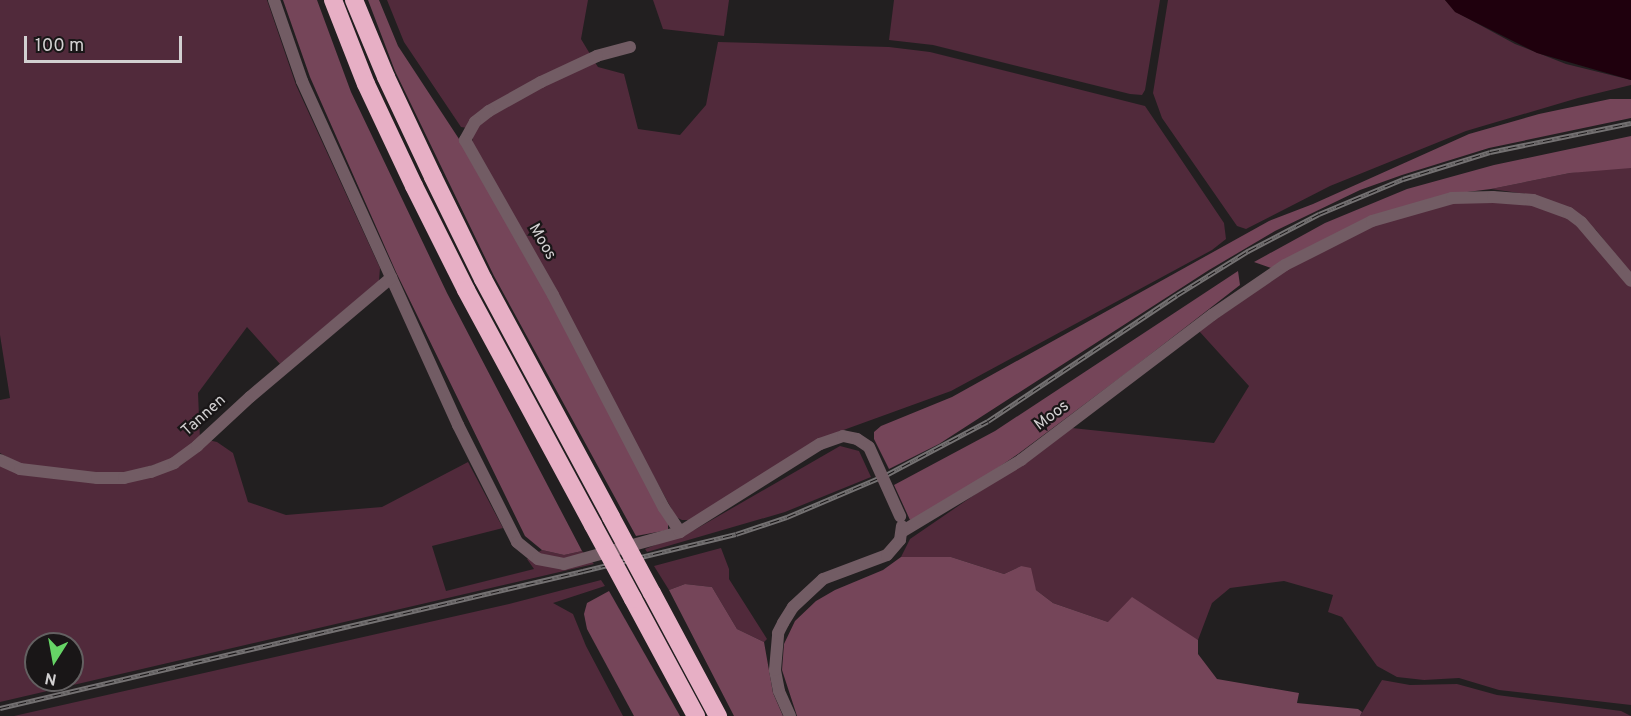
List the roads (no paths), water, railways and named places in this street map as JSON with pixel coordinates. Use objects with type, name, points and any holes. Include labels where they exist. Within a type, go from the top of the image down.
[{"type":"highway","points":[[333,0],[366,84],[466,290],[696,716]]},
{"type":"highway","points":[[354,0],[386,76],[483,279],[718,716]]},
{"type":"street","points":[[274,0],[302,81],[458,425],[517,542],[538,559],[564,564],[680,532],[820,444],[843,436],[857,439],[869,447],[900,516],[903,531],[895,548],[887,555],[823,579],[792,607],[778,633],[775,655],[778,691],[790,716]]},
{"type":"street","name":"Moos","points":[[630,47],[597,56],[541,82],[489,111],[475,122],[465,140],[553,295],[664,507],[680,532]]},
{"type":"street","name":"Moos","points":[[903,531],[1021,460],[1212,315],[1285,265],[1372,221],[1452,198],[1493,197],[1533,200],[1569,213],[1594,233],[1631,281]]},
{"type":"street","name":"Tannen","points":[[0,460],[20,469],[97,478],[124,478],[151,472],[174,463],[197,446],[250,397],[391,278]]},
{"type":"railway","points":[[0,708],[736,534],[787,517],[886,475],[988,421],[1177,295],[1248,251],[1319,214],[1403,179],[1490,152],[1631,123]]}]
